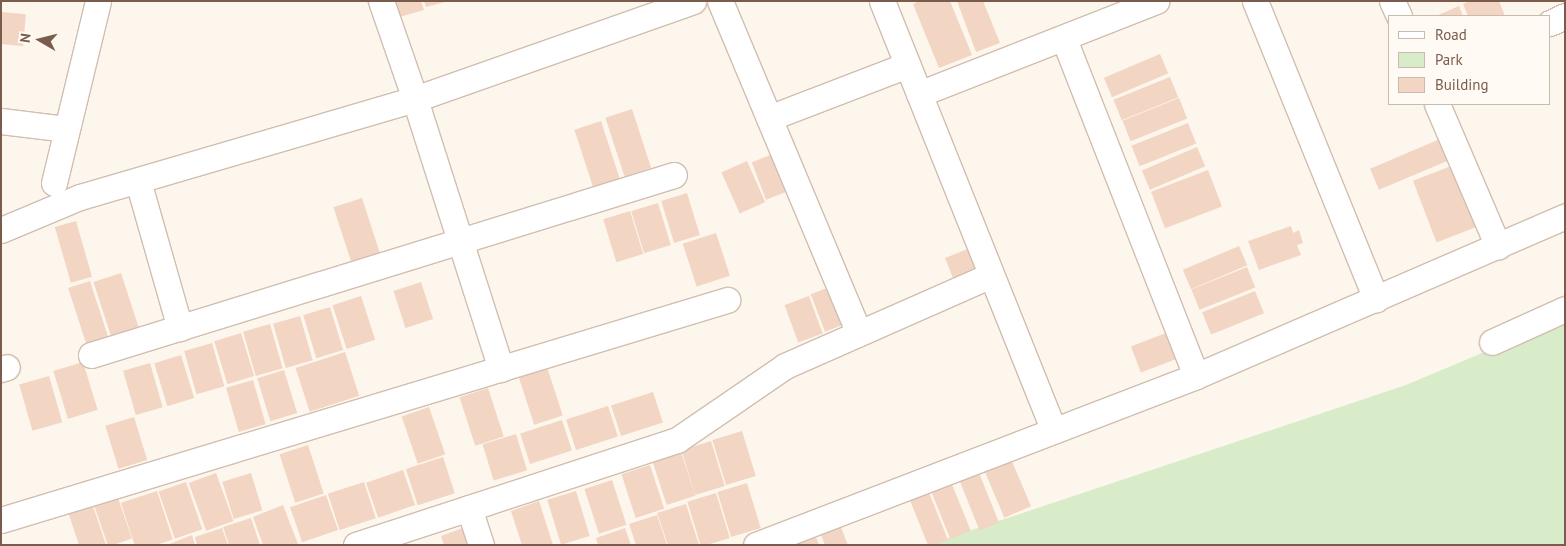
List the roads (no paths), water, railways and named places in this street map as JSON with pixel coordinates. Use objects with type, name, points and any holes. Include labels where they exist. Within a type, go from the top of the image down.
[{"type":"street","points":[[54,183],[98,1]]},
{"type":"street","points":[[381,1],[415,99],[500,369]]},
{"type":"street","points":[[1,230],[80,197],[415,99],[694,1]]},
{"type":"street","points":[[720,1],[859,333]]},
{"type":"street","points":[[882,1],[1053,429]]},
{"type":"street","points":[[919,94],[1064,39],[1156,1]]},
{"type":"street","points":[[1255,1],[1376,299]]},
{"type":"street","points":[[1392,1],[1399,15]]},
{"type":"street","points":[[1551,23],[1565,16]]},
{"type":"street","points":[[1064,39],[1196,376]]},
{"type":"street","points":[[769,118],[907,65]]},
{"type":"street","points":[[1437,105],[1498,246]]},
{"type":"street","points":[[1,121],[66,129]]},
{"type":"street","points":[[91,355],[674,176]]},
{"type":"street","points":[[138,181],[180,328]]},
{"type":"street","points":[[756,545],[1053,429],[1196,376],[1565,216]]},
{"type":"street","points":[[356,545],[677,440],[785,366],[991,275]]},
{"type":"street","points":[[1,520],[727,300]]},
{"type":"street","points":[[1492,342],[1565,309]]},
{"type":"street","points":[[469,508],[481,545]]}]
